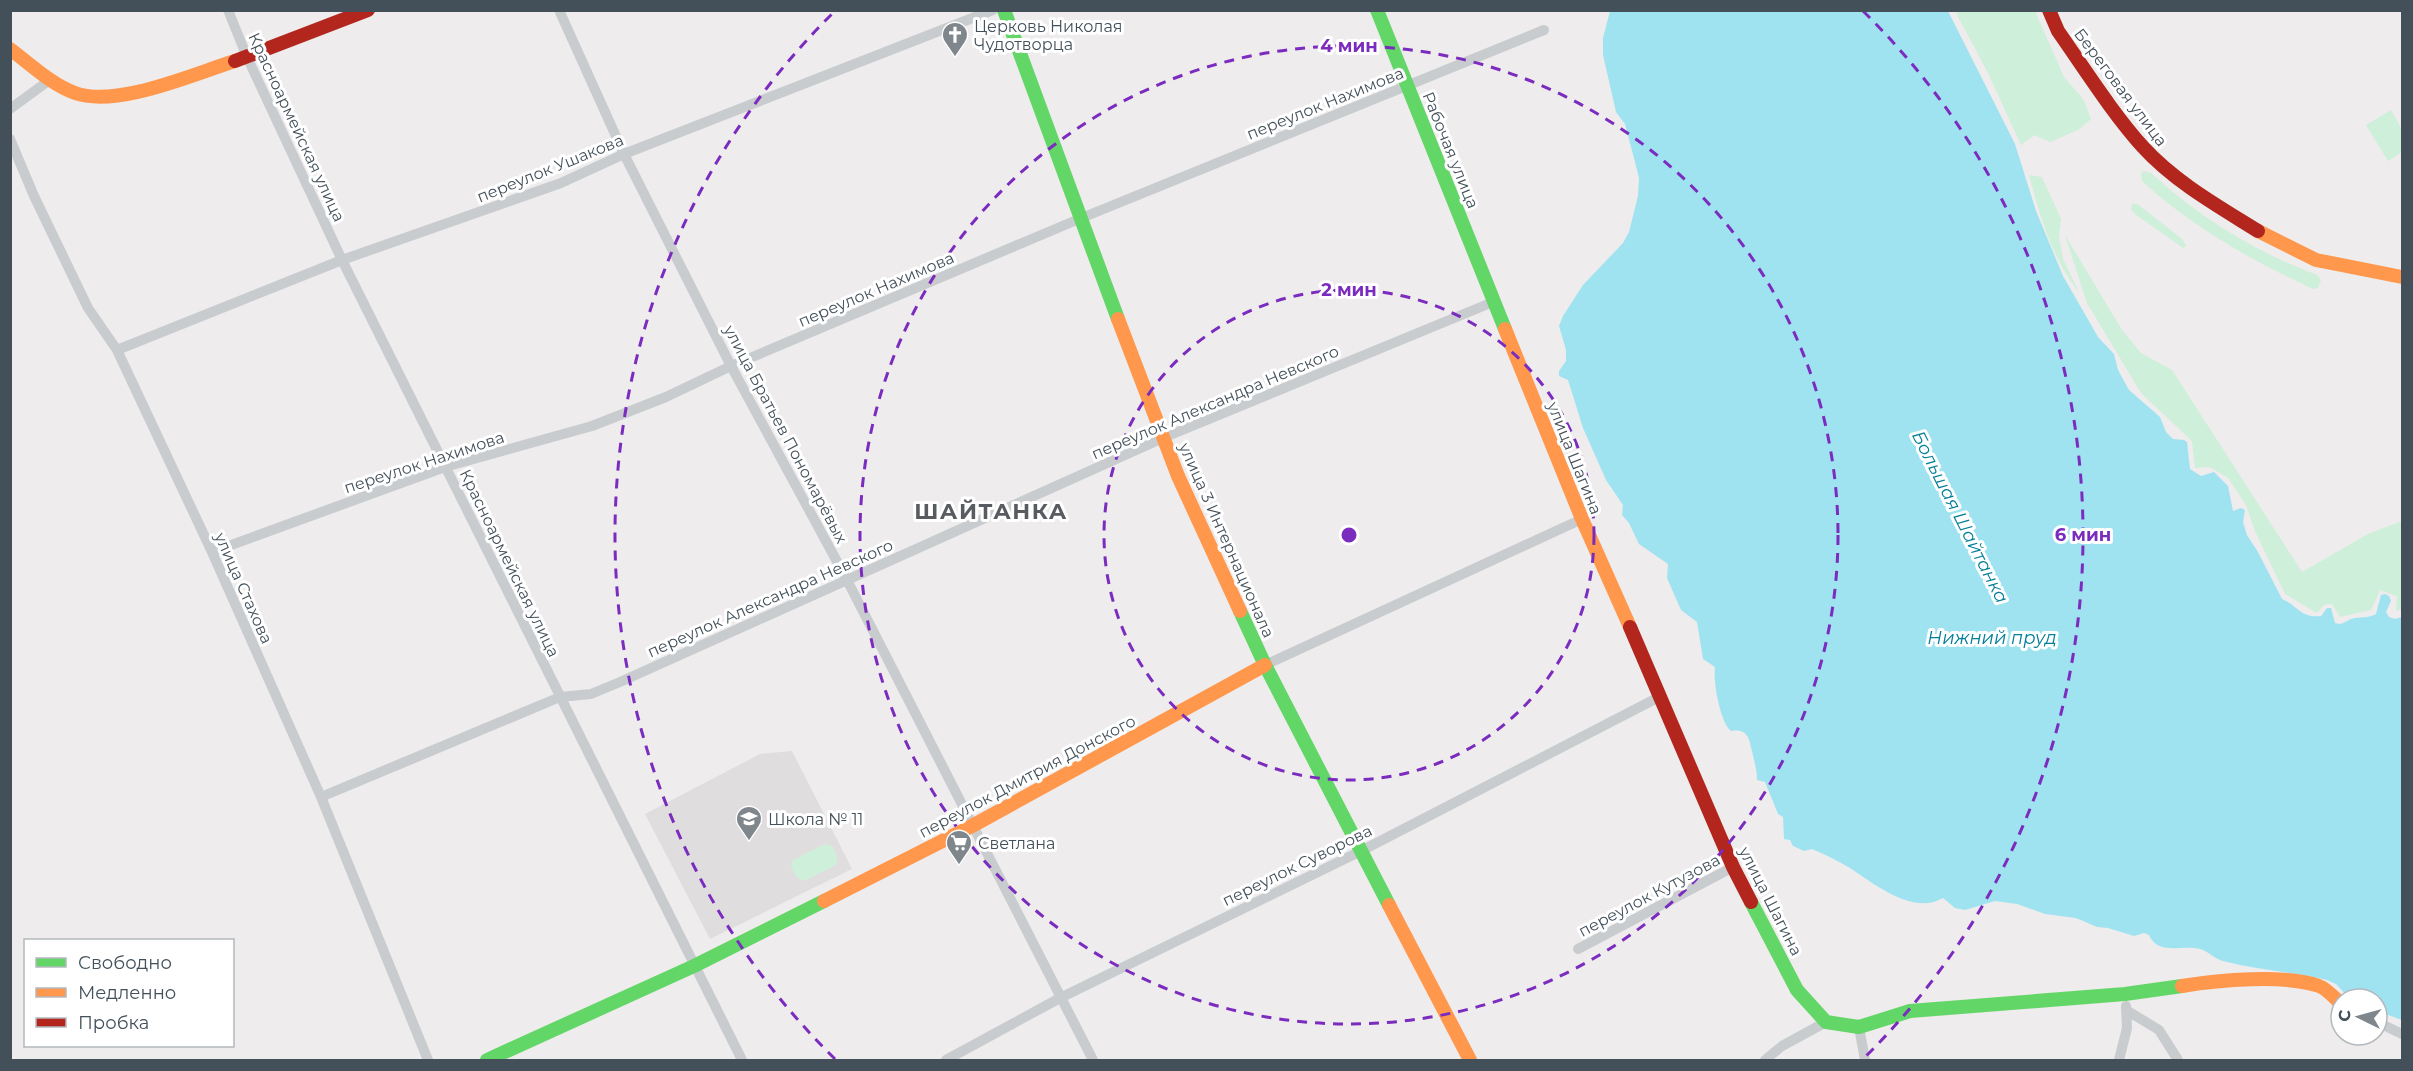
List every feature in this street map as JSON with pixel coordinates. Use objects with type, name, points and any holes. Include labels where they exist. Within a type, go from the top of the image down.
[{"type":"street","name":"Красноармейская улица","points":[[228,10],[247,57],[342,260],[742,1060]]},
{"type":"street","points":[[10,49],[51,80],[75,93],[107,99],[148,89],[247,57],[368,10]]},
{"type":"street","name":"улица Братьев Пономарёвых","points":[[559,10],[624,154],[731,366],[847,580],[1093,1060]]},
{"type":"street","name":"переулок Ушакова","points":[[117,350],[342,260],[561,183],[624,154],[993,10]]},
{"type":"street","name":"улица 3 Интернационала","points":[[1004,10],[1079,219],[1163,438],[1265,665],[1470,1060]]},
{"type":"street","name":"Рабочая улица","points":[[1377,10],[1493,302]]},
{"type":"street","name":"Береговая улица","points":[[2049,10],[2058,31],[2110,103],[2142,146],[2168,171],[2199,194],[2263,234],[2316,260],[2403,277]]},
{"type":"street","name":"переулок Нахимова","points":[[212,552],[445,467],[592,426],[666,397],[731,366],[1079,219],[1544,30]]},
{"type":"street","points":[[10,109],[51,80]]},
{"type":"street","name":"улица Стахова","points":[[10,139],[34,196],[88,308],[117,350],[212,552],[321,797],[428,1060]]},
{"type":"street","name":"переулок Александра Невского","points":[[321,797],[560,697],[591,694],[1163,438],[1493,302]]},
{"type":"street","name":"улица Шагина","points":[[1493,302],[1582,519],[1661,696],[1733,867],[1797,990],[1826,1022]]},
{"type":"street","name":"переулок Дмитрия Донского","points":[[487,1060],[694,966],[972,826],[1265,665],[1582,519]]},
{"type":"street","name":"переулок Суворова","points":[[946,1060],[1060,998],[1361,851],[1661,696]]},
{"type":"street","name":"переулок Кутузова","points":[[1578,949],[1733,867]]},
{"type":"street","points":[[1765,1060],[1782,1046],[1826,1022],[1859,1028],[1910,1011],[2125,994],[2200,983],[2293,981],[2322,987],[2329,993]]},
{"type":"street","points":[[2119,1060],[2127,1028],[2125,994]]},
{"type":"street","points":[[2127,1010],[2159,1029],[2178,1060]]},
{"type":"street","points":[[1859,1028],[1865,1060]]},
{"type":"street","points":[[2389,1028],[2403,1034]]},
{"type":"shaded area","name":"Школа № 11","points":[[792,751],[852,869],[710,939],[645,814],[760,754]]},
{"type":"green space","points":[[1955,11],[2035,11],[2064,77],[2083,99],[2091,119],[2078,130],[2050,142],[2034,135],[2021,145],[1988,73]]},
{"type":"green space","points":[[2391,110],[2402,130],[2402,152],[2388,161],[2366,125]]},
{"type":"green space","points":[[2143,171],[2151,173],[2188,204],[2229,232],[2272,256],[2317,275],[2321,280],[2318,288],[2313,289],[2267,267],[2202,228],[2142,181]]},
{"type":"green space","points":[[2029,175],[2042,177],[2061,219],[2059,237],[2063,259],[2079,292],[2061,266],[2054,251]]},
{"type":"green space","points":[[2132,203],[2139,205],[2182,239],[2186,246],[2183,248],[2135,214],[2131,210]]},
{"type":"green space","points":[[2065,235],[2122,330],[2141,353],[2172,370],[2302,572],[2368,534],[2402,521],[2402,609],[2396,611],[2397,596],[2380,590],[2371,610],[2340,617],[2332,604],[2324,605],[2317,613],[2285,594],[2255,531],[2246,505],[2228,478],[2210,467],[2195,468],[2192,441],[2141,393],[2087,303]]},
{"type":"green space","points":[[825,844],[832,846],[837,856],[836,865],[804,881],[797,878],[791,867],[793,860]]},
{"type":"water","name":"Нижний пруд","points":[[1610,11],[1948,11],[2015,144],[2036,211],[2063,276],[2098,337],[2114,354],[2118,370],[2129,390],[2160,417],[2166,432],[2173,439],[2187,442],[2190,469],[2201,476],[2214,472],[2228,486],[2233,511],[2241,508],[2245,510],[2243,522],[2247,535],[2282,599],[2308,615],[2321,616],[2327,608],[2331,608],[2335,623],[2340,624],[2376,614],[2381,595],[2385,594],[2391,601],[2386,612],[2389,617],[2395,619],[2402,617],[2402,1020],[2389,1015],[2389,987],[2339,987],[2327,980],[2249,967],[2217,959],[2196,948],[2165,948],[2153,942],[2149,935],[2144,933],[2134,936],[2097,927],[2076,918],[2045,914],[2017,904],[1995,901],[1965,910],[1955,908],[1943,898],[1919,903],[1906,900],[1882,889],[1831,858],[1812,849],[1804,851],[1793,846],[1790,840],[1784,839],[1783,817],[1778,814],[1765,782],[1757,780],[1747,735],[1741,731],[1731,731],[1724,719],[1716,691],[1715,667],[1703,659],[1697,622],[1681,610],[1667,578],[1668,564],[1639,544],[1629,523],[1622,515],[1623,505],[1606,480],[1583,428],[1568,380],[1559,376],[1559,371],[1566,361],[1566,350],[1559,326],[1563,316],[1583,285],[1623,243],[1629,232],[1638,196],[1639,178],[1625,124],[1616,112],[1603,55],[1603,38]]},
{"type":"traffic: fast","points":[[1004,10],[1118,319]]},
{"type":"traffic: fast","points":[[1377,10],[1505,329]]},
{"type":"traffic: fast","points":[[1240,611],[1265,665],[1389,905]]},
{"type":"traffic: fast","points":[[487,1060],[694,966],[824,901]]},
{"type":"traffic: fast","points":[[1751,902],[1797,990],[1826,1022],[1859,1027],[1910,1011],[2125,994],[2182,986]]},
{"type":"traffic: slow","points":[[10,49],[58,85],[75,93],[92,96],[112,96],[155,88],[235,61]]},
{"type":"traffic: slow","points":[[2258,231],[2316,260],[2402,277]]},
{"type":"traffic: slow","points":[[1118,319],[1178,476],[1240,611]]},
{"type":"traffic: slow","points":[[1505,329],[1582,519],[1630,627]]},
{"type":"traffic: slow","points":[[824,901],[972,826],[1265,665]]},
{"type":"traffic: slow","points":[[1389,905],[1470,1060]]},
{"type":"traffic: slow","points":[[2182,986],[2232,980],[2270,979],[2305,982],[2329,992]]},
{"type":"traffic: jam","points":[[235,61],[368,10]]},
{"type":"traffic: jam","points":[[2049,10],[2058,31],[2110,106],[2155,160],[2212,203],[2258,231]]},
{"type":"traffic: jam","points":[[1630,627],[1733,867],[1751,902]]},
{"type":"place","name":"Церковь Николая Чудотворца","points":[[955,58]]},
{"type":"place","name":"Школа № 11","points":[[749,842]]},
{"type":"place","name":"Светлана","points":[[959,866]]},
{"type":"district","name":"ШАЙТАНКА","points":[[991,511]]},
{"type":"water label","name":"Большая Шайтанка","points":[[1960,517]]}]
